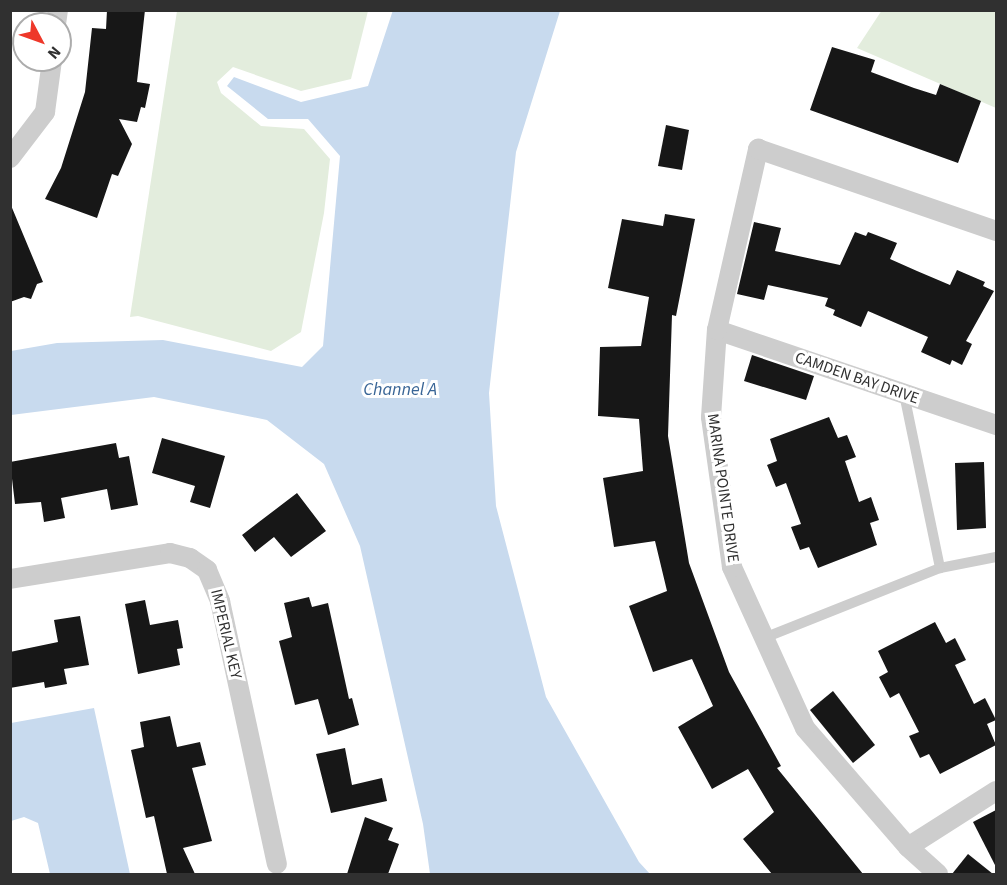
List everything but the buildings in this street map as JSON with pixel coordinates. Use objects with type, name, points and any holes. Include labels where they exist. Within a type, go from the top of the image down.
[{"type":"street","points":[[10,158],[45,112],[50,72]]},
{"type":"street","name":"MARINA POINTE DRIVE","points":[[938,874],[908,847],[805,728],[732,567],[711,417],[717,330],[758,149],[996,231]]},
{"type":"street","name":"CAMDEN BAY DRIVE","points":[[717,330],[996,425]]},
{"type":"street","name":"IMPERIAL KEY","points":[[10,579],[170,553],[190,558],[207,570],[220,601],[277,864]]},
{"type":"street","points":[[908,847],[996,791]]},
{"type":"lane","points":[[904,394],[939,568]]},
{"type":"lane","points":[[764,638],[939,568],[996,557]]},
{"type":"green space","points":[[882,10],[996,11],[996,108],[857,48]]},
{"type":"green space","points":[[177,11],[368,11],[351,79],[301,91],[233,67],[217,82],[221,93],[261,126],[304,129],[330,159],[324,213],[301,332],[271,351],[138,316],[130,317]]},
{"type":"water","name":"Channel A","points":[[393,10],[560,11],[516,152],[489,393],[496,506],[546,697],[639,862],[650,874],[430,874],[423,824],[360,546],[324,464],[267,420],[154,397],[11,415],[11,351],[57,343],[163,340],[302,367],[323,346],[340,156],[308,119],[268,119],[227,86],[234,77],[301,102],[368,86]]},
{"type":"water","points":[[94,708],[130,874],[50,874],[38,823],[24,817],[11,821],[11,723]]}]
